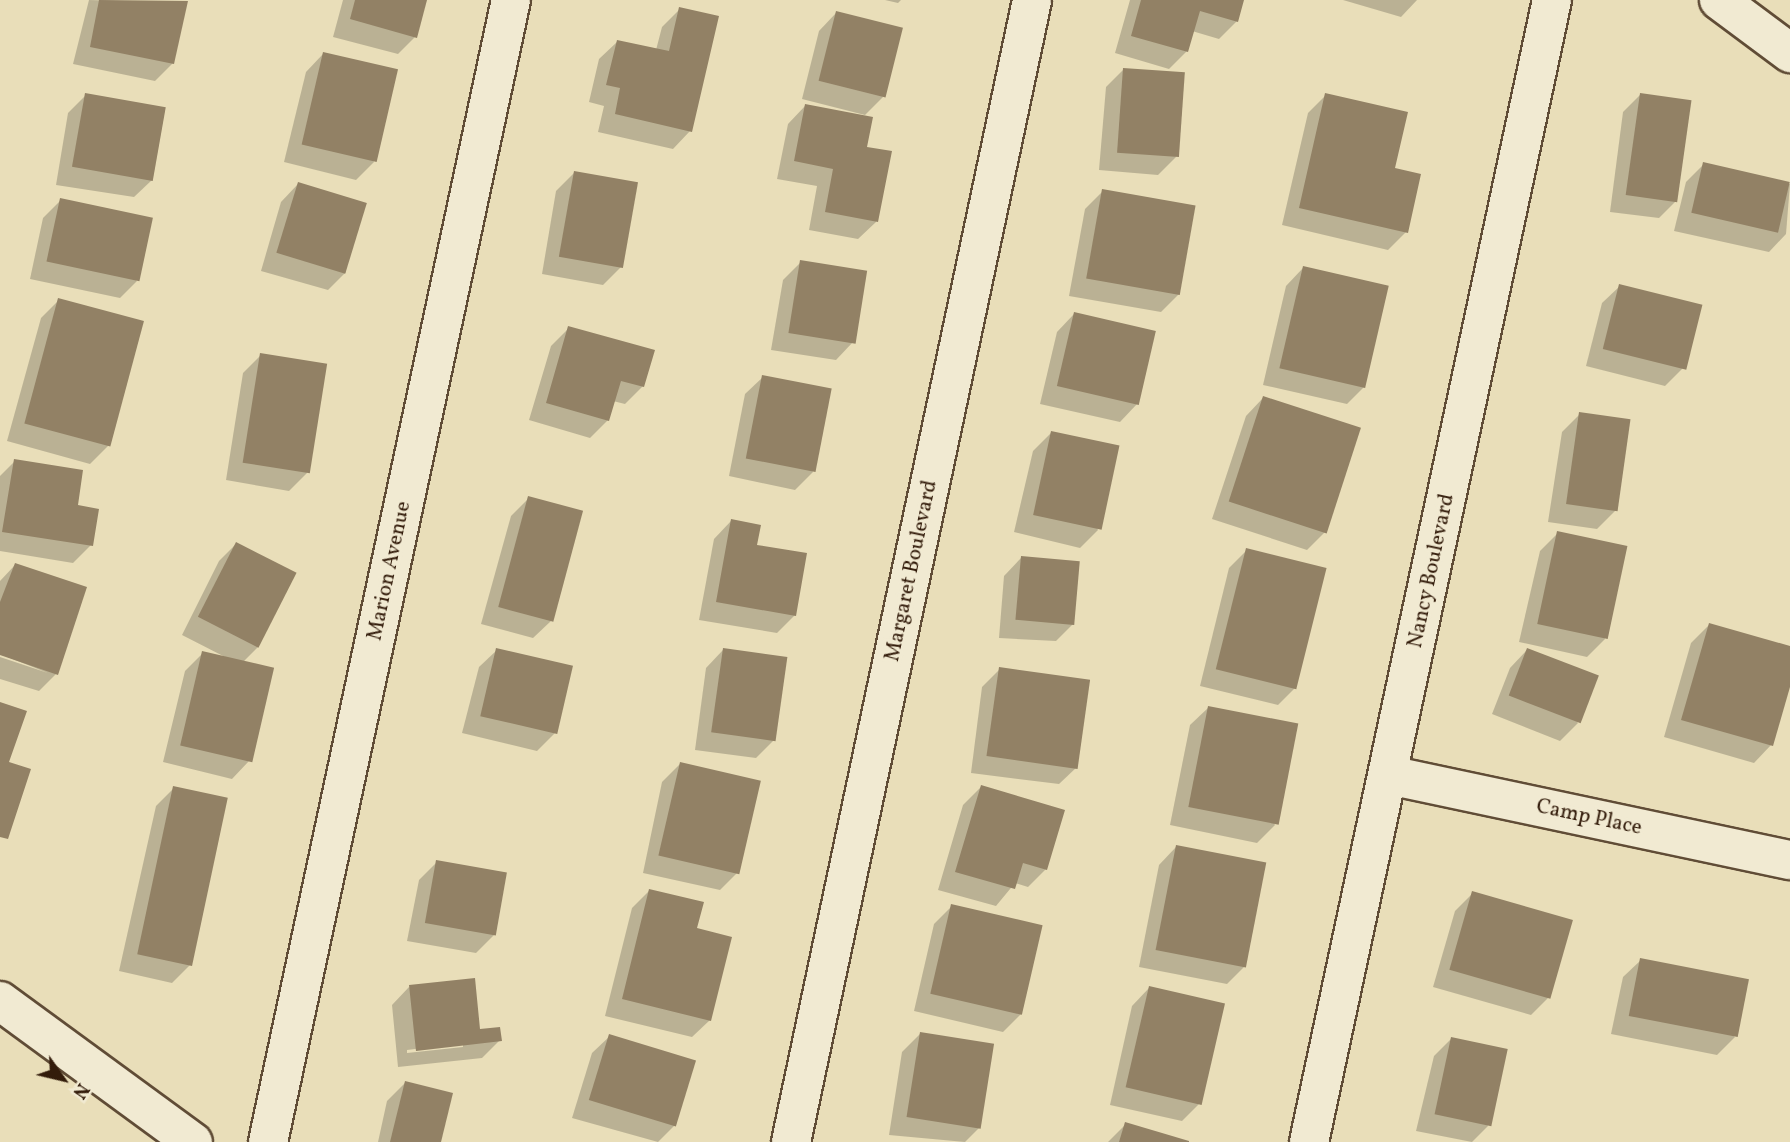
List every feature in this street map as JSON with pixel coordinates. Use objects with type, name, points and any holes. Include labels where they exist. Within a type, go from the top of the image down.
[{"type":"street","name":"Marion Avenue","points":[[268,1142],[511,0]]},
{"type":"street","name":"Margaret Boulevard","points":[[791,1142],[1032,0]]},
{"type":"street","name":"Nancy Boulevard","points":[[1309,1142],[1552,0]]},
{"type":"street","points":[[1719,0],[1790,53]]},
{"type":"street","name":"Camp Place","points":[[1389,775],[1790,860]]},
{"type":"street","points":[[0,1001],[193,1142]]},
{"type":"building","points":[[99,0],[188,1],[174,64],[90,47]]},
{"type":"building","points":[[355,0],[427,0],[417,38],[350,19]]},
{"type":"building","points":[[1141,0],[1244,0],[1238,22],[1200,11],[1188,52],[1131,36]]},
{"type":"building","points":[[679,7],[719,16],[692,132],[615,114],[620,88],[606,85],[617,40],[669,51]]},
{"type":"building","points":[[836,11],[903,28],[886,98],[819,81]]},
{"type":"building","points":[[323,52],[398,69],[377,162],[302,145]]},
{"type":"building","points":[[1123,68],[1185,72],[1179,157],[1117,153]]},
{"type":"building","points":[[85,93],[166,107],[153,181],[72,167]]},
{"type":"building","points":[[1325,93],[1408,112],[1395,168],[1421,174],[1408,233],[1299,208]]},
{"type":"building","points":[[1640,93],[1691,100],[1677,202],[1626,195]]},
{"type":"building","points":[[805,104],[873,117],[867,147],[892,151],[878,222],[825,212],[833,169],[794,161]]},
{"type":"building","points":[[1703,162],[1790,182],[1778,233],[1691,213]]},
{"type":"building","points":[[574,171],[638,182],[623,268],[559,257]]},
{"type":"building","points":[[298,182],[367,203],[345,274],[276,253]]},
{"type":"building","points":[[1102,189],[1196,205],[1180,295],[1086,279]]},
{"type":"building","points":[[60,198],[153,218],[139,281],[46,262]]},
{"type":"building","points":[[800,260],[867,271],[856,344],[788,333]]},
{"type":"building","points":[[1303,266],[1389,286],[1365,388],[1279,368]]},
{"type":"building","points":[[1619,284],[1702,305],[1686,370],[1603,349]]},
{"type":"building","points":[[58,298],[144,321],[110,447],[24,424]]},
{"type":"building","points":[[1074,312],[1156,331],[1139,405],[1057,386]]},
{"type":"building","points":[[568,326],[655,350],[644,387],[621,381],[609,421],[546,403]]},
{"type":"building","points":[[260,353],[327,364],[310,473],[243,463]]},
{"type":"building","points":[[762,375],[832,389],[815,472],[746,458]]},
{"type":"building","points":[[1263,396],[1361,428],[1327,533],[1229,502]]},
{"type":"building","points":[[1579,412],[1630,419],[1618,511],[1566,504]]},
{"type":"building","points":[[1051,431],[1119,446],[1102,530],[1033,515]]},
{"type":"building","points":[[14,459],[83,470],[78,505],[99,509],[93,546],[2,532]]},
{"type":"building","points":[[528,496],[583,511],[553,622],[498,607]]},
{"type":"building","points":[[731,519],[761,525],[757,545],[807,553],[796,616],[716,602]]},
{"type":"building","points":[[1557,531],[1627,546],[1608,639],[1537,624]]},
{"type":"building","points":[[236,542],[297,573],[258,648],[198,617]]},
{"type":"building","points":[[1246,548],[1327,568],[1296,689],[1216,669]]},
{"type":"building","points":[[1021,556],[1080,561],[1074,625],[1015,620]]},
{"type":"building","points":[[15,563],[87,587],[58,675],[0,655],[0,602]]},
{"type":"building","points":[[1709,623],[1790,646],[1790,687],[1773,746],[1681,720]]},
{"type":"building","points":[[496,648],[573,666],[557,734],[480,716]]},
{"type":"building","points":[[723,648],[787,657],[776,741],[711,732]]},
{"type":"building","points":[[1527,648],[1599,676],[1581,723],[1509,696]]},
{"type":"building","points":[[202,651],[274,668],[252,762],[180,746]]},
{"type":"building","points":[[999,667],[1090,680],[1078,769],[986,756]]},
{"type":"building","points":[[0,702],[27,711],[9,762],[31,769],[8,839],[0,837]]},
{"type":"building","points":[[1208,706],[1298,724],[1279,825],[1188,807]]},
{"type":"building","points":[[680,762],[761,781],[739,874],[658,856]]},
{"type":"building","points":[[981,785],[1065,810],[1047,870],[1023,863],[1015,889],[955,872]]},
{"type":"building","points":[[173,786],[228,798],[192,966],[137,954]]},
{"type":"building","points":[[1176,845],[1266,863],[1246,968],[1156,950]]},
{"type":"building","points":[[436,860],[507,873],[496,936],[425,923]]},
{"type":"building","points":[[649,889],[704,902],[697,928],[732,937],[711,1021],[622,999]]},
{"type":"building","points":[[1472,891],[1573,920],[1550,999],[1449,970]]},
{"type":"building","points":[[951,904],[1043,925],[1022,1015],[930,994]]},
{"type":"building","points":[[1640,958],[1749,979],[1738,1037],[1629,1016]]},
{"type":"building","points":[[475,978],[480,1029],[500,1027],[502,1041],[416,1051],[409,985]]},
{"type":"building","points":[[1149,986],[1225,1004],[1202,1105],[1126,1087]]},
{"type":"building","points":[[920,1032],[994,1044],[981,1129],[907,1117]]},
{"type":"building","points":[[609,1034],[696,1061],[676,1127],[589,1100]]},
{"type":"building","points":[[1451,1037],[1508,1049],[1491,1126],[1435,1114]]},
{"type":"building","points":[[405,1081],[453,1093],[441,1142],[390,1142]]},
{"type":"building","points":[[1125,1122],[1189,1141],[1189,1142],[1119,1142]]}]
